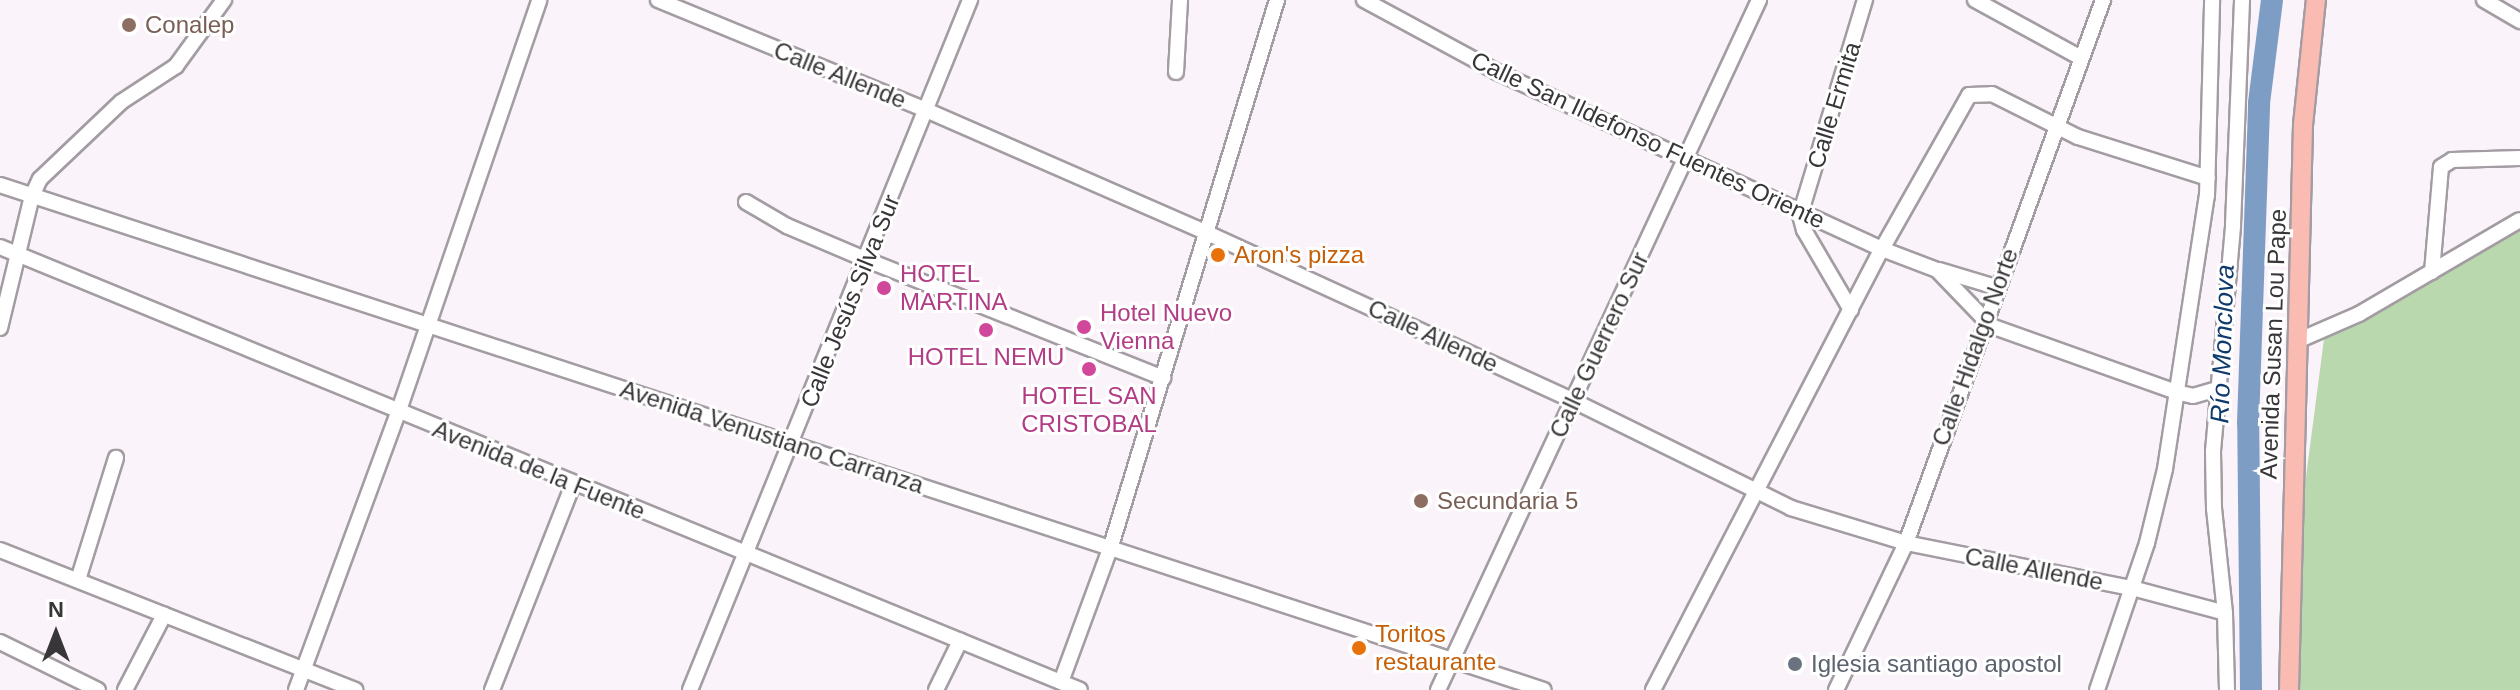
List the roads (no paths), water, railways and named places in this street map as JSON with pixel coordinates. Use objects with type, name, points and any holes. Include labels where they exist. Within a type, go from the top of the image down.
[{"type":"main road","name":"Avenida Susan Lou Pape","points":[[2289,690],[2305,93],[2316,0]]},
{"type":"street","points":[[0,328],[32,196],[45,174],[121,102],[176,66],[224,0]]},
{"type":"street","points":[[296,690],[398,413],[539,0]]},
{"type":"street","name":"Calle Allende","points":[[658,0],[928,111],[1205,232],[1574,401],[1791,508],[1906,543],[2132,588],[2225,613]]},
{"type":"street","name":"Calle Jesús Silva Sur","points":[[690,690],[928,111],[970,0]]},
{"type":"street","points":[[1176,72],[1180,0]]},
{"type":"street","points":[[1061,682],[1111,546],[1277,0]]},
{"type":"street","name":"Calle San Ildefonso Fuentes Oriente","points":[[1364,0],[1497,72],[1882,249],[1937,270],[1996,287]]},
{"type":"street","name":"Calle Guerrero Sur","points":[[1438,690],[1759,0]]},
{"type":"street","name":"Calle Ermita","points":[[1801,210],[1851,56],[1865,0]]},
{"type":"street","points":[[1975,0],[2081,58]]},
{"type":"street","name":"Calle Hidalgo Norte","points":[[1836,690],[1906,543],[1996,287],[2103,0]]},
{"type":"street","points":[[2097,690],[2132,588],[2165,469],[2208,178],[2212,0]]},
{"type":"street","points":[[2227,690],[2225,613],[2214,509],[2218,389],[2233,225],[2242,0]]},
{"type":"street","points":[[2484,0],[2520,21]]},
{"type":"street","points":[[1653,690],[1882,249],[1969,95],[1992,94],[2055,126],[2130,156],[2208,178]]},
{"type":"street","points":[[2432,272],[2441,167],[2452,160],[2520,158]]},
{"type":"street","name":"Avenida Venustiano Carranza","points":[[0,185],[1544,690]]},
{"type":"street","points":[[746,202],[787,226],[867,260],[1163,378]]},
{"type":"street","points":[[1801,210],[1804,230],[1851,310]]},
{"type":"street","points":[[2297,341],[2359,314],[2520,220]]},
{"type":"street","name":"Avenida de la Fuente","points":[[0,247],[398,413],[1080,690]]},
{"type":"street","name":"Calle San Ildefonso Fuentes Oriente","points":[[1937,270],[1984,321],[2126,377],[2176,392],[2193,396],[2218,389]]},
{"type":"street","points":[[78,580],[116,458]]},
{"type":"street","points":[[492,690],[573,484]]},
{"type":"street","points":[[0,550],[355,690]]},
{"type":"street","points":[[125,690],[164,615]]},
{"type":"street","points":[[936,690],[960,641]]},
{"type":"street","points":[[0,642],[98,690]]},
{"type":"waterway","name":"Río Monclova","points":[[2251,690],[2248,423],[2259,103],[2272,0]]},
{"type":"place","name":"Conalep","points":[[129,25]]},
{"type":"place","name":"Aron's pizza","points":[[1218,255]]},
{"type":"place","name":"HOTEL MARTINA","points":[[884,288]]},
{"type":"place","name":"Hotel Nuevo Vienna","points":[[1084,327]]},
{"type":"place","name":"HOTEL NEMU","points":[[986,330]]},
{"type":"place","name":"HOTEL SAN CRISTOBAL","points":[[1089,369]]},
{"type":"place","name":"Secundaria 5","points":[[1421,501]]},
{"type":"place","name":"Toritos restaurante","points":[[1359,648]]},
{"type":"place","name":"Iglesia santiago apostol","points":[[1795,664]]}]
